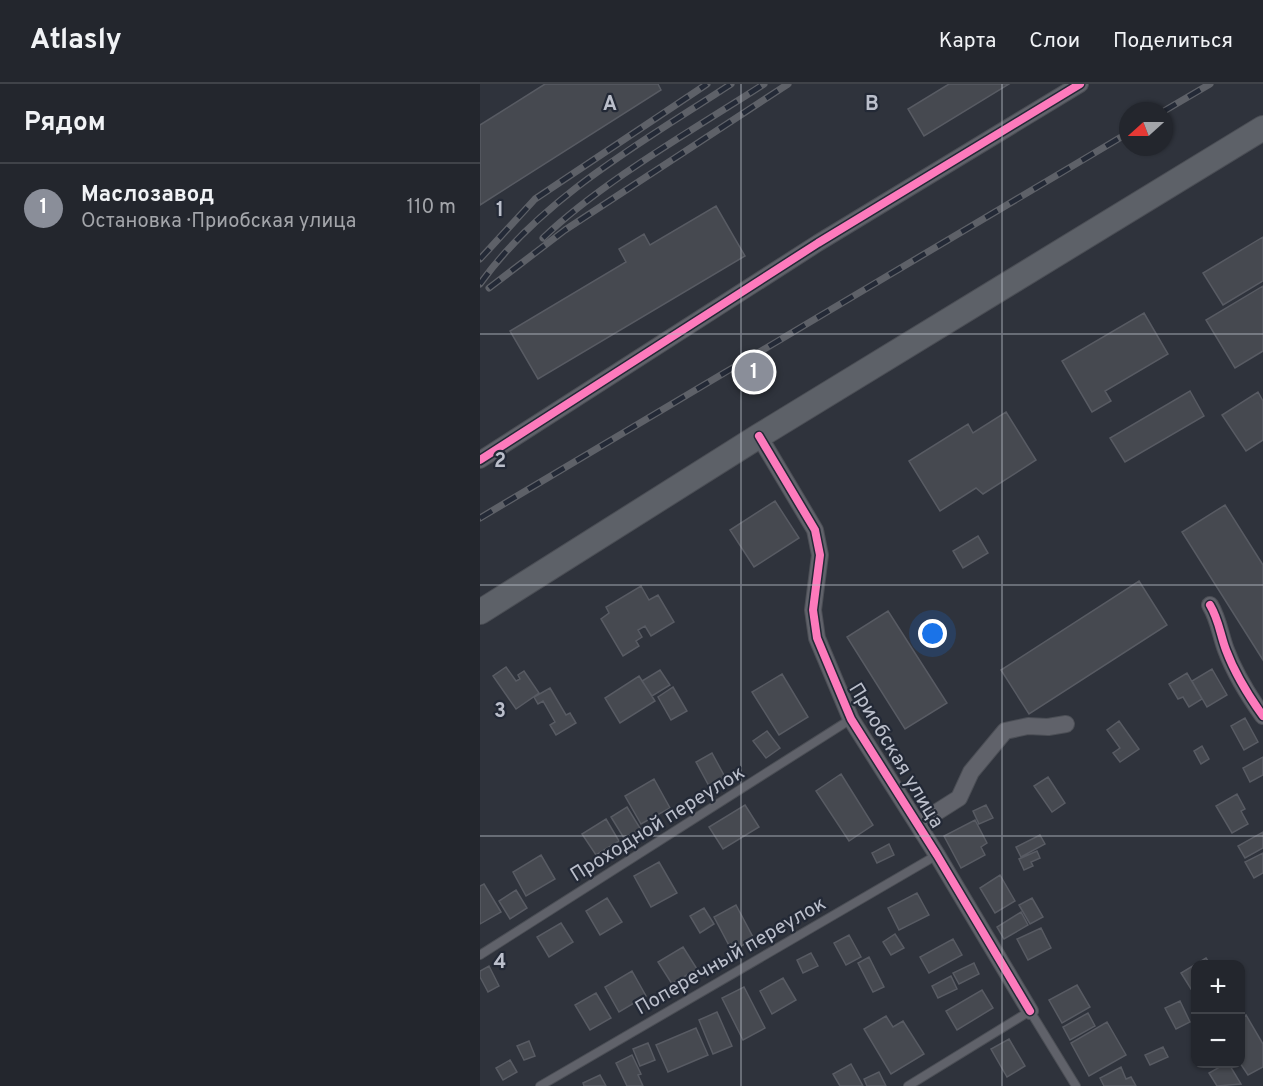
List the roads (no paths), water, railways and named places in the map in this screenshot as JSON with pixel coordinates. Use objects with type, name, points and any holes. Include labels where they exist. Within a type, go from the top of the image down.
[{"type":"main road","points":[[480,612],[759,436],[1260,135]]},
{"type":"street","points":[[480,460],[818,243],[1080,84]]},
{"type":"street","name":"Приобская улица","points":[[759,436],[815,530],[820,555],[813,610],[815,629],[821,654],[851,719],[918,824],[1030,1011]]},
{"type":"street","points":[[1210,605],[1217,616],[1236,674],[1263,716]]},
{"type":"street","points":[[918,824],[959,798],[971,772],[1005,731],[1028,726],[1048,727],[1066,724]]},
{"type":"lane","name":"Проходной переулок","points":[[480,955],[851,719]]},
{"type":"lane","name":"Поперечный переулок","points":[[540,1086],[937,855]]},
{"type":"lane","points":[[908,1086],[1030,1011]]},
{"type":"lane","name":"Приобская улица","points":[[1030,1011],[1076,1086]]},
{"type":"railway","points":[[480,259],[535,199],[707,84]]},
{"type":"railway","points":[[480,284],[505,253],[563,198],[629,150],[731,84]]},
{"type":"railway","points":[[543,238],[621,176],[764,84]]},
{"type":"railway","points":[[489,288],[565,230],[788,84]]},
{"type":"railway","points":[[1173,106],[1210,84]]},
{"type":"railway","points":[[480,518],[1119,138]]},
{"type":"place","name":"Маслозавод","points":[[754,372]]}]
